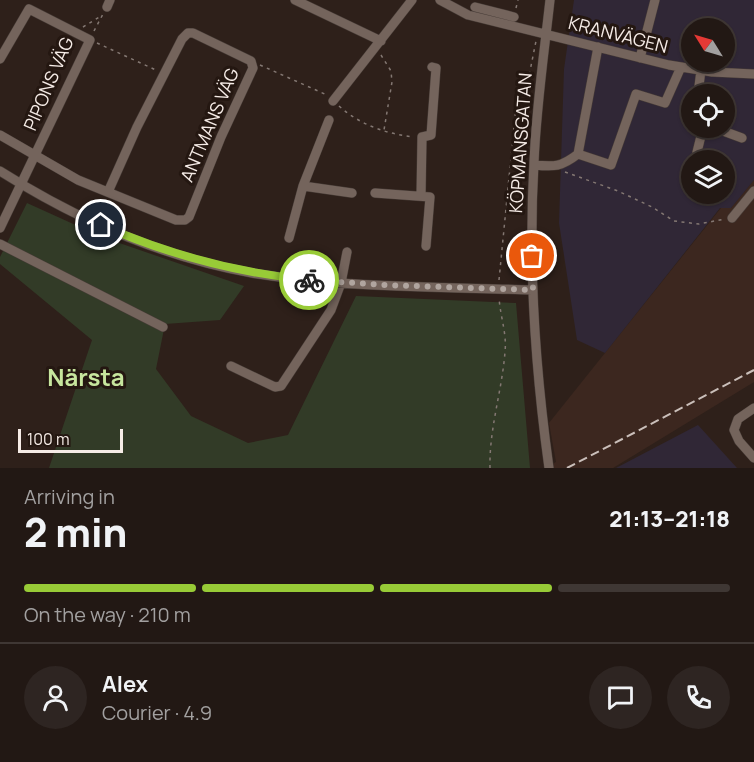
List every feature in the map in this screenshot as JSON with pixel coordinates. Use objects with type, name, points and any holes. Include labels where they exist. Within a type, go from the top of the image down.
[{"type":"street","points":[[295,0],[381,40]]},
{"type":"street","points":[[333,101],[412,0]]},
{"type":"street","points":[[440,0],[514,17]]},
{"type":"street","name":"KÖPMANSGATAN","points":[[549,468],[538,378],[533,290],[534,165],[542,32],[550,0]]},
{"type":"street","points":[[640,58],[655,0]]},
{"type":"street","name":"KRANVÄGEN","points":[[474,8],[542,32],[681,67]]},
{"type":"street","name":"PIPONS VÄG","points":[[0,59],[29,9],[90,40],[0,228]]},
{"type":"street","name":"ANTMANS VÄG","points":[[35,156],[78,180],[176,220],[185,220],[189,217],[253,63],[193,33],[188,33],[182,39],[164,74],[108,192]]},
{"type":"street","points":[[534,165],[555,167],[565,164],[578,154],[598,47]]},
{"type":"street","points":[[421,196],[422,137],[431,135],[436,68],[432,67]]},
{"type":"street","points":[[578,154],[611,165],[636,94],[665,102],[681,67]]},
{"type":"street","name":"KRANVÄGEN","points":[[728,72],[754,74]]},
{"type":"street","points":[[289,238],[303,186],[329,120]]},
{"type":"street","name":"PIPONS VÄG","points":[[0,135],[35,156]]},
{"type":"street","points":[[735,135],[742,138]]},
{"type":"street","points":[[0,171],[101,225],[195,259],[250,272],[341,283],[533,290]]},
{"type":"street","points":[[303,186],[352,193]]},
{"type":"street","points":[[732,218],[754,191]]},
{"type":"street","points":[[375,193],[430,197],[426,246]]},
{"type":"street","points":[[0,244],[163,327]]},
{"type":"street","points":[[231,366],[275,387],[281,386],[326,318],[341,283],[347,252]]},
{"type":"street","points":[[754,408],[738,419],[734,430],[739,441],[754,458]]},
{"type":"path","points":[[75,32],[106,7]]},
{"type":"path","points":[[106,7],[90,40],[164,74]]},
{"type":"path","points":[[490,468],[490,446],[505,352],[506,333],[498,289],[517,96],[529,76],[542,32]]},
{"type":"path","points":[[375,49],[391,71],[392,82],[387,120],[383,131]]},
{"type":"path","points":[[555,167],[618,191],[652,207],[674,221],[699,224],[732,218]]},
{"type":"shaded area","points":[[574,0],[754,0],[754,180],[735,203],[735,150],[681,150],[681,204],[734,204],[731,208],[720,208],[605,353],[577,340],[559,223],[564,69]]},
{"type":"shaded area","points":[[754,180],[754,382],[613,468],[545,468],[556,462],[549,423],[721,208],[731,208]]},
{"type":"shaded area","points":[[698,425],[737,468],[616,468]]},
{"type":"green space","points":[[27,203],[102,237],[244,286],[220,320],[165,324],[156,369],[191,416],[248,443],[288,435],[356,296],[516,303],[530,468],[49,468],[92,340],[0,264],[0,257]]},
{"type":"railway","points":[[567,468],[754,370]]},
{"type":"way so far","points":[[309,280],[533,290],[532,256]]},
{"type":"district","name":"Närsta","points":[[86,378]]},
{"type":"route","points":[[101,225],[195,259],[250,272],[309,280]]}]
